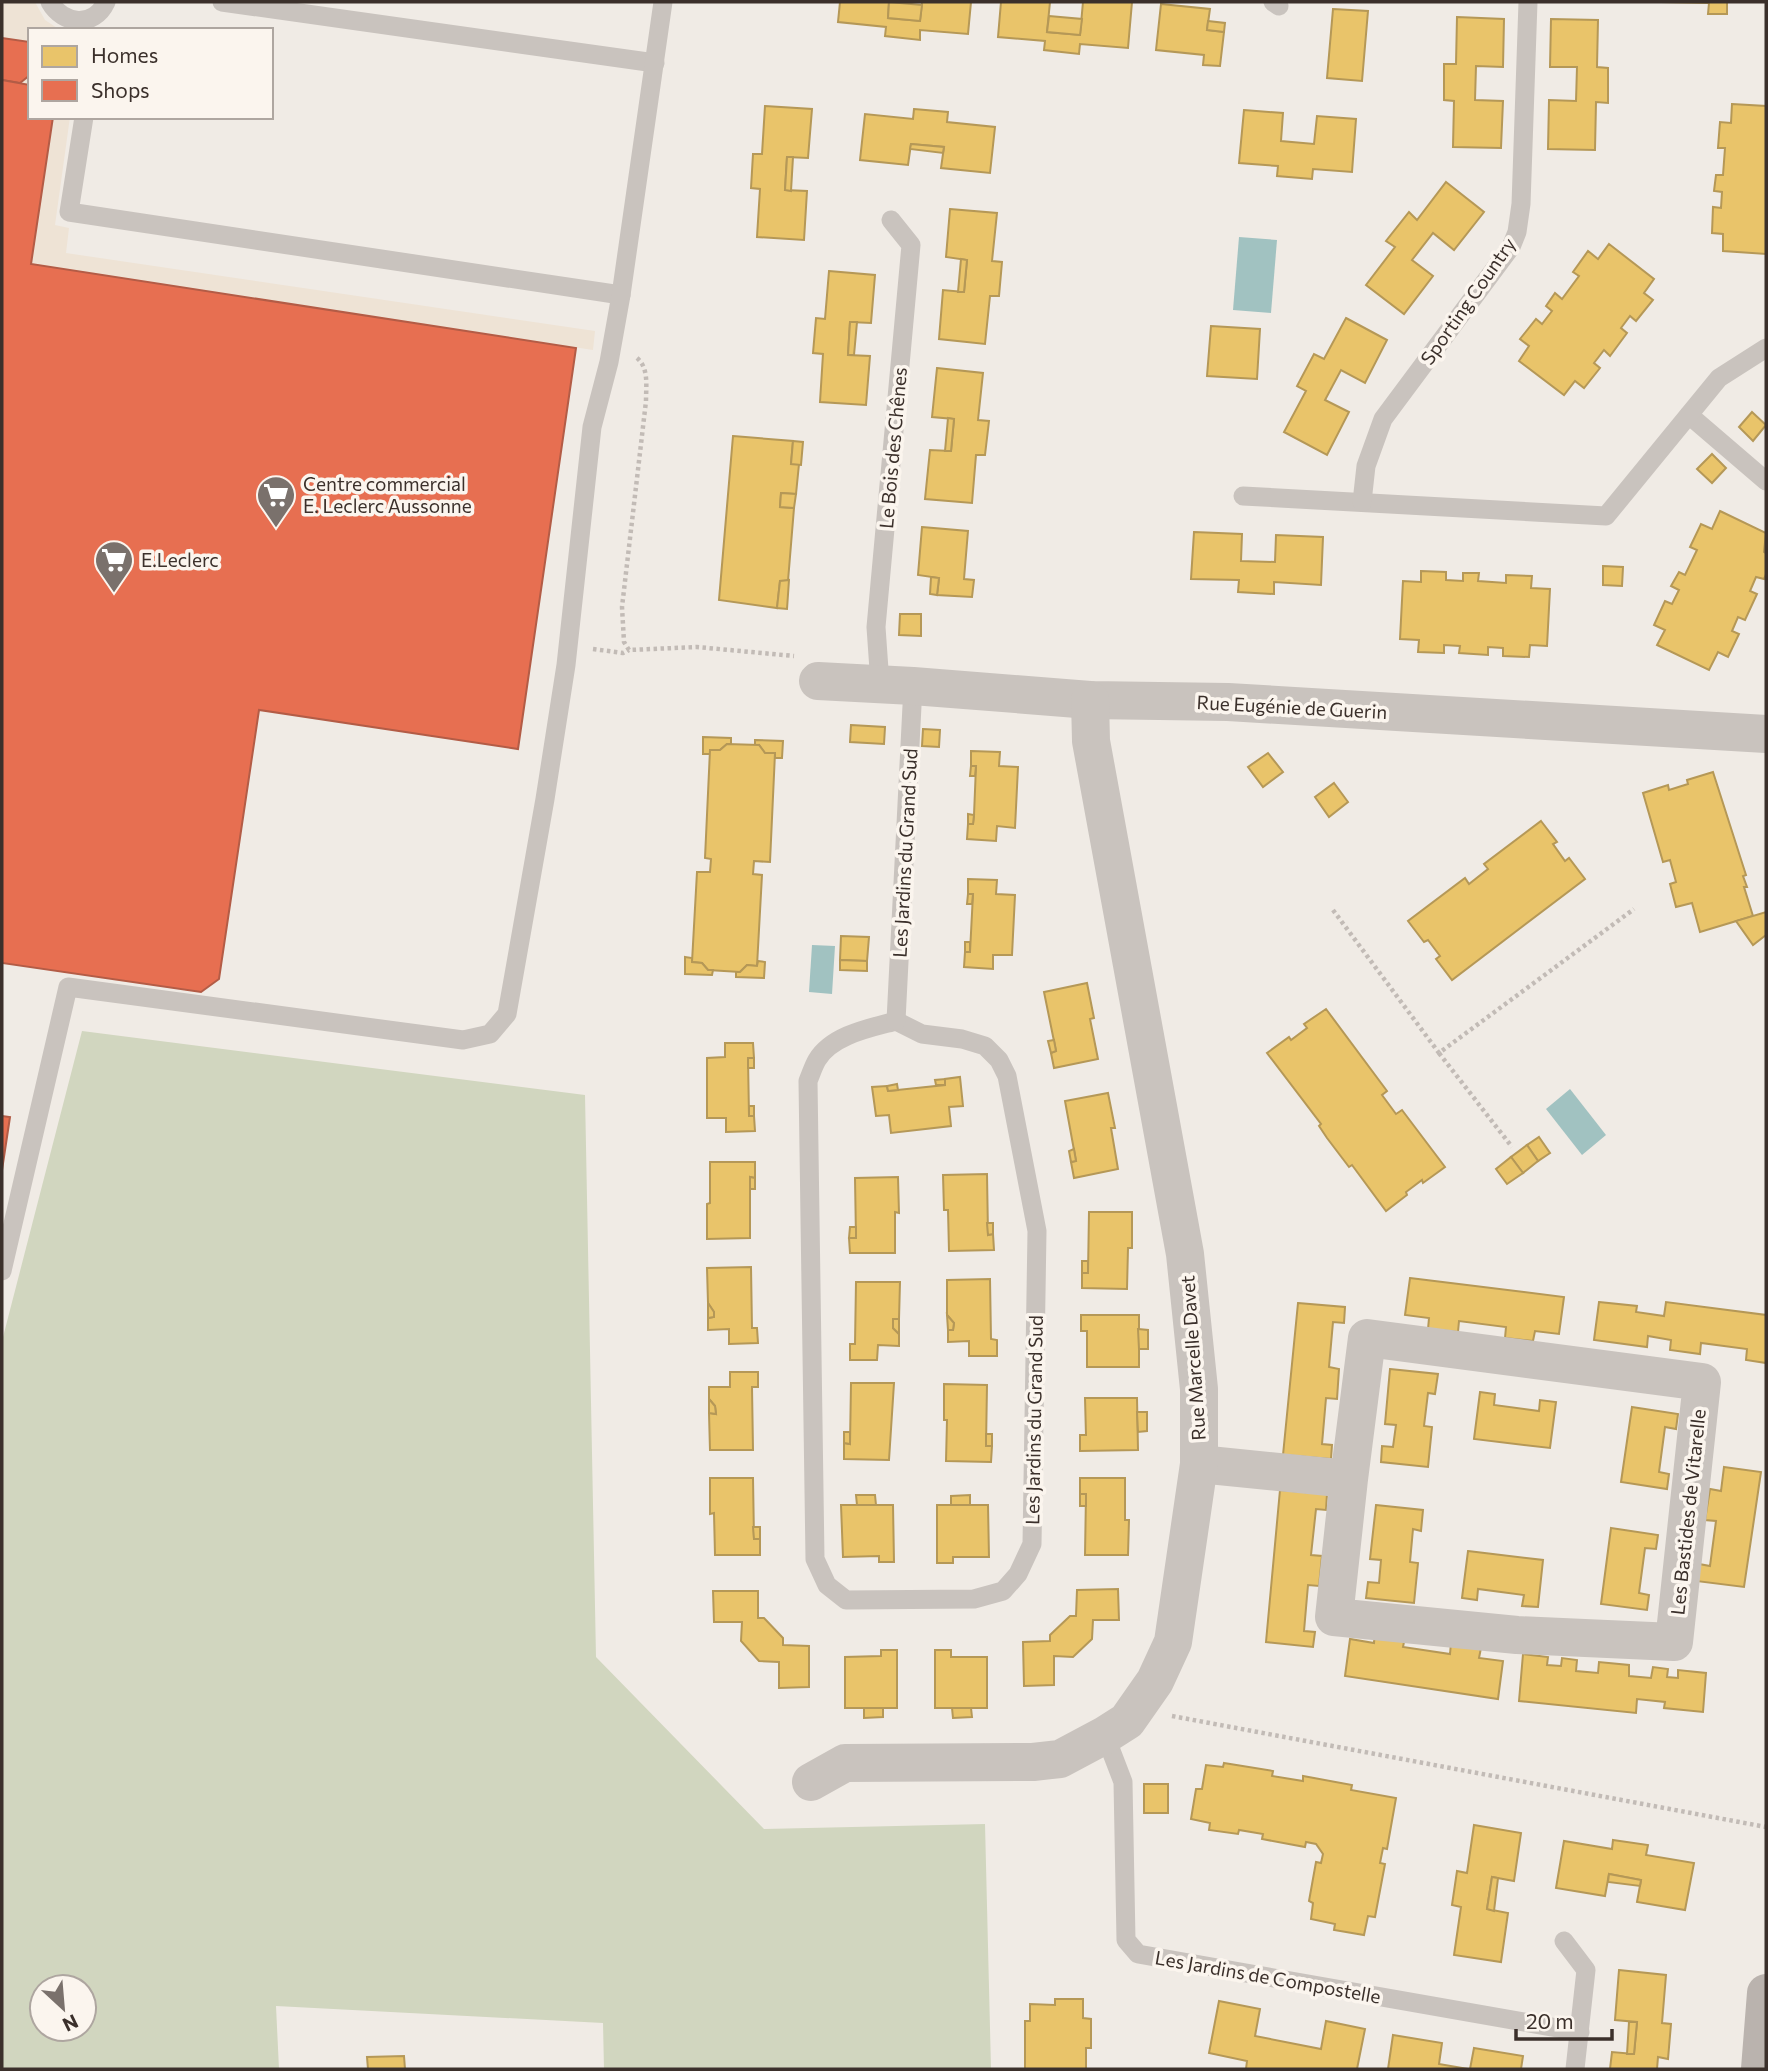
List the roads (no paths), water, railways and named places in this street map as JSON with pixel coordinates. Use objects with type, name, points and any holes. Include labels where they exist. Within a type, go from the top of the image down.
[{"type":"street","name":"Rue Eugénie de Guerin","points":[[818,681],[1090,700],[1242,703],[1766,734]]},
{"type":"street","name":"Rue Marcelle Davet","points":[[810,1782],[845,1763],[1033,1762],[1060,1759],[1127,1721],[1155,1681],[1173,1642],[1199,1464],[1199,1389],[1185,1254],[1091,741],[1090,700]]},
{"type":"street","name":"Les Bastides de Vitarelle","points":[[1367,1338],[1702,1382],[1674,1642],[1517,1634],[1334,1617],[1349,1479],[1367,1338]]},
{"type":"street","points":[[1199,1464],[1349,1479]]},
{"type":"street","points":[[1760,2069],[1766,1993]]},
{"type":"lane","points":[[50,2],[63,17],[84,25],[106,2]]},
{"type":"lane","points":[[222,2],[655,63]]},
{"type":"lane","points":[[2,1271],[68,988],[463,1040],[490,1034],[507,1014],[545,799],[568,646],[592,428],[621,295],[663,2]]},
{"type":"lane","name":"Sporting Country","points":[[1362,502],[1366,466],[1383,419],[1511,247],[1517,232],[1521,204],[1528,2]]},
{"type":"lane","points":[[84,119],[69,212],[621,295]]},
{"type":"lane","name":"Le Bois des Chênes","points":[[891,220],[911,245],[876,627],[896,685]]},
{"type":"lane","points":[[1243,496],[1606,516],[1719,378],[1766,348]]},
{"type":"lane","points":[[1689,415],[1766,481]]},
{"type":"lane","name":"Les Jardins du Grand Sud","points":[[896,685],[896,1021]]},
{"type":"lane","name":"Les Jardins du Grand Sud","points":[[896,1021],[922,1034],[985,1046],[999,1060],[1007,1076],[1037,1231],[1032,1544],[1018,1574],[1003,1591],[974,1599],[846,1600],[827,1585],[815,1559],[808,1081],[818,1059],[829,1047],[859,1031],[896,1021]]},
{"type":"lane","name":"Les Jardins de Compostelle","points":[[1105,1735],[1123,1782],[1126,1940],[1138,1954],[1580,2032]]},
{"type":"lane","points":[[1564,1941],[1586,1970],[1576,2069]]},
{"type":"water","points":[[1239,237],[1277,240],[1271,313],[1233,310]]},
{"type":"water","points":[[812,945],[835,946],[832,994],[809,992]]},
{"type":"water","points":[[1570,1089],[1606,1135],[1582,1155],[1546,1109]]},
{"type":"place","name":"Centre commercial E. Leclerc Aussonne","points":[[276,529]]},
{"type":"place","name":"E.Leclerc","points":[[114,594]]}]
